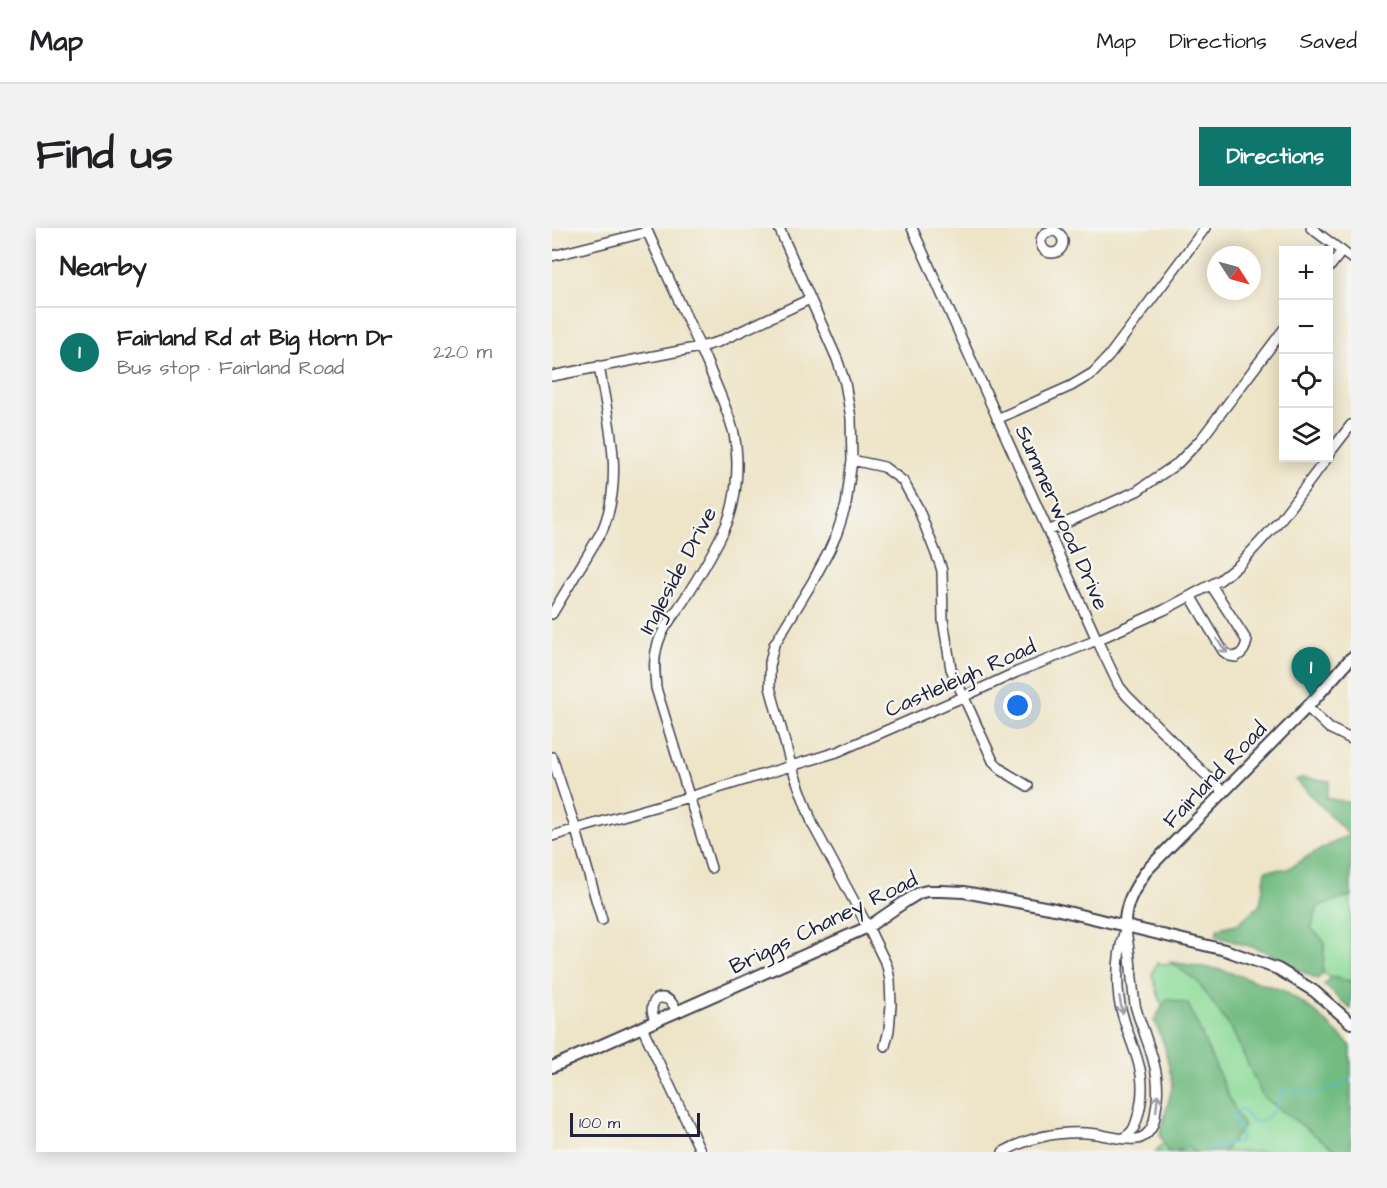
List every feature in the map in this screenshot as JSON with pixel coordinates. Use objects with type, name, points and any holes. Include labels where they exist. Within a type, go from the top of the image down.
[{"type":"main road","name":"Fairland Road","points":[[1125,927],[1128,903],[1143,876],[1307,707],[1351,658]]},
{"type":"main road","name":"Briggs Chaney Road","points":[[552,1067],[868,927],[919,893],[941,891],[964,892],[1055,909],[1225,950],[1278,969],[1314,991],[1351,1023]]},
{"type":"street","points":[[779,228],[837,359],[845,383],[851,418],[852,460],[846,505],[837,533],[813,581],[774,645],[770,662],[770,687],[792,765],[813,825],[883,956],[890,980],[891,1005],[885,1046]]},
{"type":"street","name":"Summerwood Drive","points":[[912,228],[1119,686],[1223,792]]},
{"type":"street","points":[[997,419],[1071,386],[1093,373],[1109,356],[1205,228]]},
{"type":"street","points":[[1311,228],[1351,258]]},
{"type":"street","points":[[552,256],[646,230]]},
{"type":"street","name":"Ingleside Drive","points":[[646,230],[700,347],[727,410],[734,435],[736,465],[734,500],[724,531],[686,597],[663,631],[655,658],[656,687],[711,868]]},
{"type":"street","points":[[1333,263],[1342,251]]},
{"type":"street","points":[[552,376],[718,342],[810,299]]},
{"type":"street","points":[[1048,531],[1137,490],[1178,463],[1202,438],[1279,336]]},
{"type":"street","points":[[552,614],[602,531],[608,517],[614,484],[614,460],[598,366]]},
{"type":"street","name":"Castleleigh Road","points":[[1333,449],[1351,425]]},
{"type":"street","points":[[852,460],[879,465],[892,472],[903,481],[918,508],[942,571],[943,620],[951,669],[993,761],[1003,771],[1028,786]]},
{"type":"street","name":"Castleleigh Road","points":[[552,836],[837,752],[1191,597],[1220,580],[1239,565],[1281,519],[1324,462]]},
{"type":"street","points":[[1191,597],[1223,651],[1230,656],[1240,655],[1245,650],[1247,641],[1211,585]]},
{"type":"street","points":[[1307,707],[1329,728],[1351,739]]},
{"type":"street","points":[[552,757],[602,920]]},
{"type":"street","points":[[1003,1152],[1024,1142],[1053,1135],[1086,1133],[1137,1139],[1146,1136],[1154,1122],[1158,1084],[1155,1064],[1136,1006],[1125,927]]},
{"type":"street","points":[[1123,1138],[1130,1135],[1134,1129],[1141,1107],[1143,1087],[1138,1058],[1122,1012],[1118,979],[1120,948],[1125,927]]},
{"type":"street","points":[[1118,979],[1133,978]]},
{"type":"street","points":[[655,1021],[651,1012],[652,1007],[656,999],[660,997],[669,1001],[677,1011]]},
{"type":"street","points":[[642,1027],[701,1152]]},
{"type":"green space","points":[[1301,778],[1330,781],[1326,798],[1351,803],[1351,896],[1318,906],[1311,928],[1324,941],[1323,973],[1317,979],[1262,950],[1216,936],[1218,928],[1237,924],[1260,905],[1266,870],[1288,869],[1349,835],[1296,780]]},
{"type":"green space","points":[[1351,896],[1351,981],[1323,973],[1324,942],[1311,928],[1318,906]]},
{"type":"green space","points":[[1170,962],[1176,966],[1200,969],[1338,1152],[1155,1152],[1172,1134],[1181,1091],[1171,1036],[1152,974],[1157,963],[1170,965]]},
{"type":"green space","points":[[1170,962],[1222,970],[1284,991],[1313,1010],[1351,1046],[1351,1152],[1338,1152],[1263,1097],[1232,1030],[1197,981]]},
{"type":"green space","points":[[1331,977],[1351,981],[1351,1009],[1324,985]]},
{"type":"green space","points":[[1167,999],[1188,1004],[1244,1127],[1223,1152],[1193,1152],[1189,1147],[1168,1152],[1160,1135],[1173,1084],[1164,1044],[1154,1020]]},
{"type":"waterway","points":[[1208,1152],[1209,1148],[1239,1143],[1240,1128],[1235,1123],[1234,1112],[1242,1109],[1252,1121],[1261,1122],[1275,1108],[1282,1089],[1316,1094],[1339,1087],[1351,1078]]},
{"type":"place","name":"Fairland Rd at Big Horn Dr","points":[[1311,697]]}]
